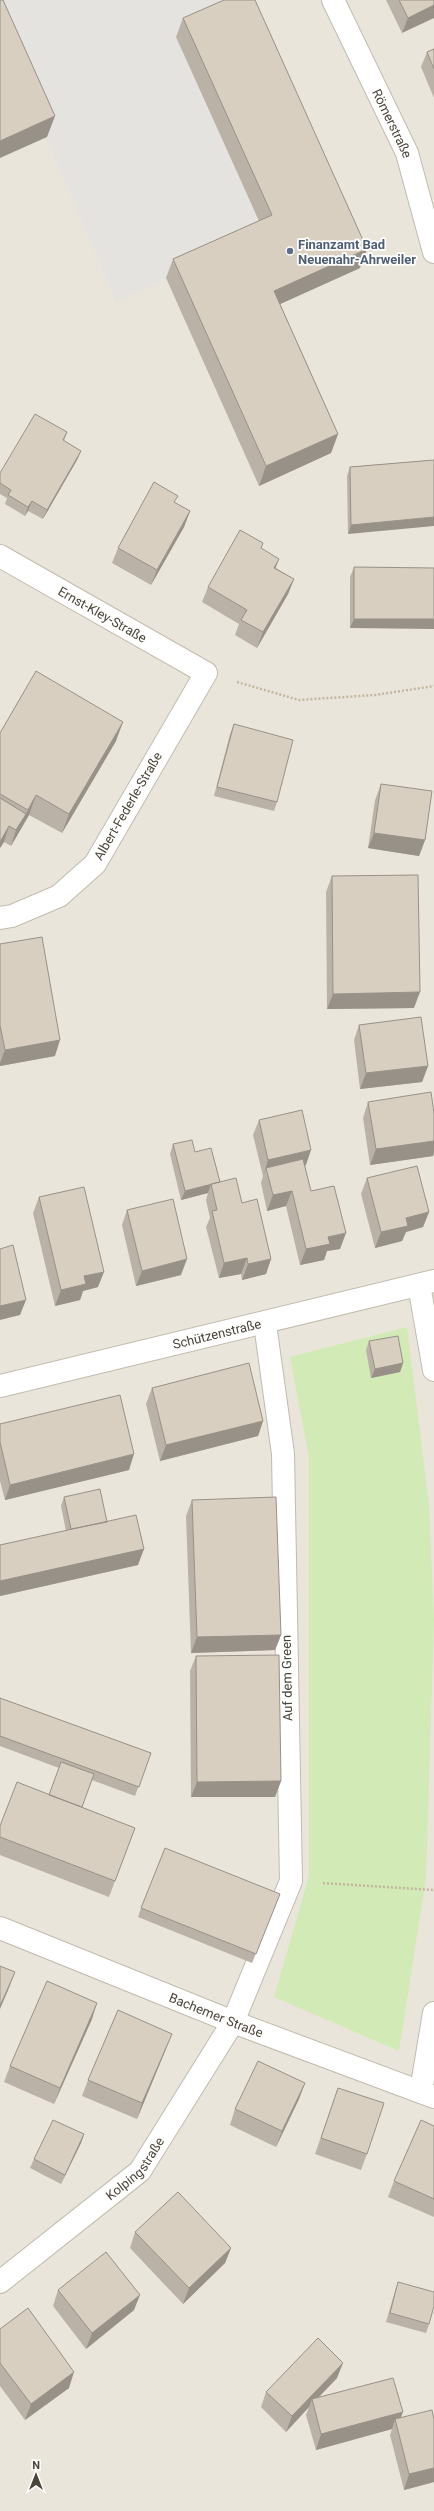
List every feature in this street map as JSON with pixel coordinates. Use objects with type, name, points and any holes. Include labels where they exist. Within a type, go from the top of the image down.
[{"type":"street","name":"Römerstraße","points":[[334,0],[407,153],[434,252]]},
{"type":"street","name":"Ernst-Kley-Straße","points":[[0,556],[206,673]]},
{"type":"street","name":"Albert-Federle-Straße","points":[[0,918],[12,916],[58,896],[95,864],[206,673]]},
{"type":"street","name":"Schützenstraße","points":[[0,1386],[265,1324],[426,1284]]},
{"type":"street","points":[[426,1284],[434,1370]]},
{"type":"street","name":"Auf dem Green","points":[[233,2022],[291,1881],[283,1454],[265,1324]]},
{"type":"street","name":"Bachemer Straße","points":[[0,1928],[233,2022],[427,2094]]},
{"type":"street","points":[[427,2094],[434,2013]]},
{"type":"street","name":"Kolpingstraße","points":[[0,2282],[140,2171],[233,2022]]},
{"type":"path","points":[[206,673],[299,700],[375,695],[434,686]]},
{"type":"path","points":[[291,1881],[434,1890]]},
{"type":"shaded area","points":[[0,0],[434,0],[434,2511],[0,2511]]},
{"type":"shaded area","points":[[0,0],[240,0],[265,234],[116,302],[0,29]]},
{"type":"green space","points":[[407,1327],[429,1505],[434,1619],[426,1878],[399,2051],[274,1997],[309,1876],[309,1457],[290,1357]]},
{"type":"building","points":[[0,0],[3,0],[55,116],[0,141]]},
{"type":"building","name":"Finanzamt Bad Neuenahr-Ahrweiler","points":[[224,0],[255,0],[367,249],[274,291],[338,434],[266,466],[173,259],[272,215],[183,18]]},
{"type":"building","points":[[399,0],[434,0],[434,5],[408,18]]},
{"type":"building","points":[[434,49],[434,69],[427,52]]},
{"type":"building","points":[[35,414],[67,432],[63,440],[81,451],[47,510],[32,501],[28,507],[8,495],[11,490],[0,483],[0,473]]},
{"type":"building","points":[[434,460],[434,517],[351,525],[350,467]]},
{"type":"building","points":[[154,482],[178,496],[174,502],[190,511],[157,570],[118,548]]},
{"type":"building","points":[[240,530],[263,543],[261,548],[279,559],[274,568],[294,579],[263,632],[241,620],[247,610],[208,587]]},
{"type":"building","points":[[354,567],[434,568],[434,619],[354,619]]},
{"type":"building","points":[[36,671],[123,722],[69,814],[36,795],[28,810],[0,794],[0,733]]},
{"type":"building","points":[[234,724],[293,740],[277,802],[217,787]]},
{"type":"building","points":[[381,784],[432,791],[425,840],[374,833]]},
{"type":"building","points":[[0,798],[26,814],[16,830],[9,826],[0,842]]},
{"type":"building","points":[[418,875],[420,992],[333,994],[332,876]]},
{"type":"building","points":[[42,937],[60,1040],[5,1050],[0,1025],[0,944]]},
{"type":"building","points":[[421,1017],[428,1066],[366,1073],[359,1025]]},
{"type":"building","points":[[431,1092],[434,1113],[434,1141],[376,1149],[368,1102]]},
{"type":"building","points":[[302,1110],[311,1150],[268,1160],[259,1120]]},
{"type":"building","points":[[192,1140],[195,1152],[211,1148],[220,1182],[185,1191],[173,1144]]},
{"type":"building","points":[[303,1159],[311,1191],[334,1186],[346,1233],[328,1237],[330,1244],[306,1249],[292,1191],[273,1195],[266,1168]]},
{"type":"building","points":[[417,1166],[429,1212],[406,1218],[408,1226],[381,1232],[367,1178]]},
{"type":"building","points":[[236,1178],[242,1203],[257,1199],[271,1259],[248,1264],[247,1258],[224,1263],[212,1211],[217,1210],[211,1184]]},
{"type":"building","points":[[84,1187],[104,1272],[84,1276],[86,1284],[61,1290],[39,1197]]},
{"type":"building","points":[[173,1199],[187,1259],[142,1271],[127,1210]]},
{"type":"building","points":[[13,1245],[26,1300],[0,1306],[0,1249]]},
{"type":"building","points":[[398,1336],[403,1363],[375,1369],[369,1341]]},
{"type":"building","points":[[249,1363],[263,1421],[166,1445],[152,1388]]},
{"type":"building","points":[[120,1395],[134,1454],[10,1485],[0,1442],[0,1424]]},
{"type":"building","points":[[100,1489],[107,1522],[71,1529],[64,1497]]},
{"type":"building","points":[[276,1497],[281,1635],[197,1637],[192,1500]]},
{"type":"building","points":[[136,1515],[144,1549],[0,1581],[0,1545]]},
{"type":"building","points":[[279,1655],[281,1781],[197,1782],[196,1656]]},
{"type":"building","points":[[0,1698],[151,1753],[139,1787],[0,1736]]},
{"type":"building","points":[[61,1762],[94,1774],[82,1807],[49,1795]]},
{"type":"building","points":[[17,1782],[135,1828],[115,1881],[0,1837],[0,1826]]},
{"type":"building","points":[[165,1848],[280,1894],[256,1954],[141,1908]]},
{"type":"building","points":[[0,1966],[15,1972],[0,2006]]},
{"type":"building","points":[[47,1981],[97,2003],[60,2088],[10,2066]]},
{"type":"building","points":[[118,2010],[172,2034],[142,2103],[88,2080]]},
{"type":"building","points":[[258,2061],[305,2083],[282,2131],[235,2109]]},
{"type":"building","points":[[338,2088],[384,2103],[367,2154],[321,2138]]},
{"type":"building","points":[[53,2120],[84,2134],[65,2175],[34,2159]]},
{"type":"building","points":[[421,2120],[434,2126],[434,2199],[394,2181]]},
{"type":"building","points":[[178,2192],[231,2248],[189,2288],[135,2232]]},
{"type":"building","points":[[106,2252],[140,2295],[92,2333],[58,2290]]},
{"type":"building","points":[[398,2282],[434,2292],[434,2306],[429,2324],[390,2313]]},
{"type":"building","points":[[28,2308],[74,2372],[31,2404],[0,2363],[0,2329]]},
{"type":"building","points":[[318,2338],[343,2363],[292,2416],[266,2392]]},
{"type":"building","points":[[393,2378],[403,2412],[321,2434],[312,2399]]},
{"type":"building","points":[[432,2410],[434,2420],[434,2468],[409,2474],[395,2419]]},
{"type":"place","name":"Finanzamt Bad Neuenahr-Ahrweiler","points":[[290,251]]}]
